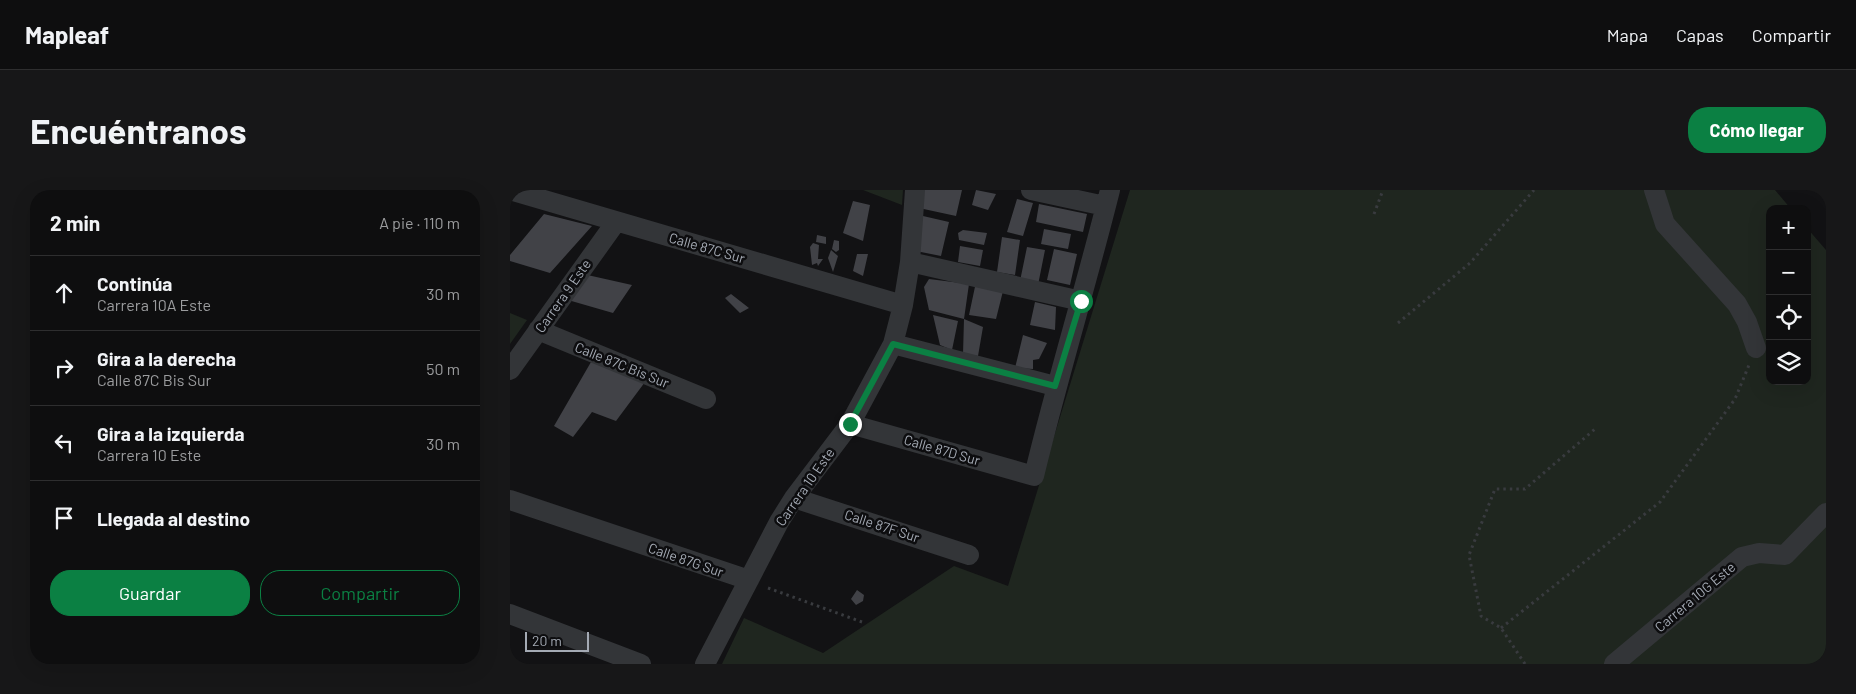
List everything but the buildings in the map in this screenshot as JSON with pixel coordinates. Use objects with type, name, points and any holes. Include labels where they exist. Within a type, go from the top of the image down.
[{"type":"street","name":"Calle 87C Sur","points":[[510,190],[904,305]]},
{"type":"street","name":"Carrera 10 Este","points":[[705,664],[794,498],[850,424],[893,344],[904,305],[910,262],[915,190]]},
{"type":"street","points":[[893,344],[1055,386],[1081,301],[1108,198],[1031,190]]},
{"type":"street","points":[[1654,190],[1666,224],[1737,304],[1747,322],[1756,348]]},
{"type":"street","name":"Carrera 9 Este","points":[[510,370],[616,222]]},
{"type":"street","points":[[910,262],[1081,301]]},
{"type":"street","name":"Calle 87C Bis Sur","points":[[538,330],[706,399]]},
{"type":"street","name":"Calle 87D Sur","points":[[850,424],[1034,476],[1055,386]]},
{"type":"street","name":"Calle 87F Sur","points":[[794,498],[969,554]]},
{"type":"street","name":"Calle 87G Sur","points":[[510,500],[749,580]]},
{"type":"street","name":"Carrera 10G Este","points":[[1614,664],[1742,557],[1759,553],[1786,555],[1826,513]]},
{"type":"street","points":[[510,614],[641,664]]},
{"type":"path","points":[[1374,214],[1383,190]]},
{"type":"path","points":[[1398,323],[1470,263],[1534,190]]},
{"type":"path","points":[[1501,628],[1660,502],[1735,399],[1756,348]]},
{"type":"path","points":[[1525,664],[1501,628],[1481,616],[1469,555],[1495,489],[1525,489],[1595,429]]},
{"type":"path","points":[[749,580],[862,622]]},
{"type":"shaded area","points":[[863,190],[903,190],[902,205]]},
{"type":"shaded area","points":[[1130,190],[1775,190],[1788,205],[1766,205],[1766,385],[1811,385],[1811,233],[1826,250],[1826,664],[722,664],[744,618],[823,653],[954,566],[1008,586]]},
{"type":"shaded area","points":[[510,313],[527,320],[510,344]]},
{"type":"route","points":[[850,424],[893,344],[1055,386],[1081,301]]}]
